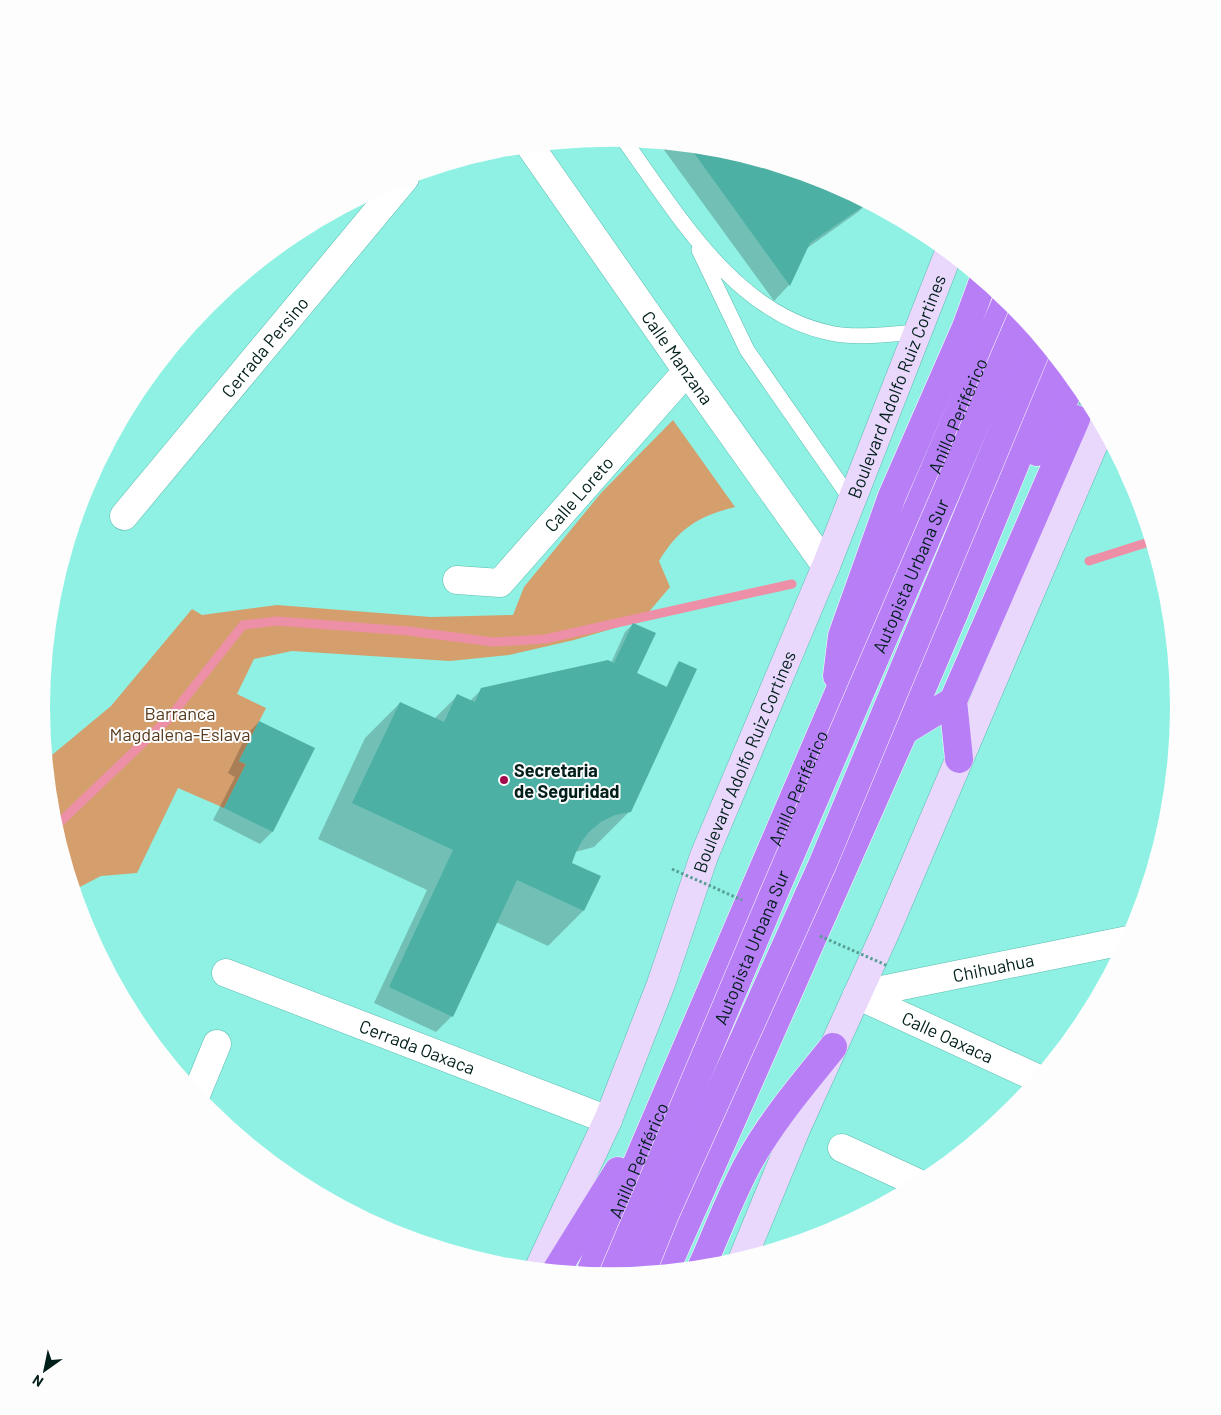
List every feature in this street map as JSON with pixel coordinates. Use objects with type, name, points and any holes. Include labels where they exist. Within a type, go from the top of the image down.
[{"type":"highway","points":[[835,704],[842,636],[892,496],[966,327],[981,287]]},
{"type":"highway","name":"Anillo Periférico","points":[[592,1268],[1004,308]]},
{"type":"highway","name":"Autopista Urbana Sur","points":[[616,1268],[778,884],[1019,324]]},
{"type":"highway","name":"Autopista Urbana Sur","points":[[644,1267],[666,1212],[823,863],[1038,346]]},
{"type":"highway","points":[[668,1265],[904,731],[1055,366]]},
{"type":"highway","points":[[955,611],[1070,387]]},
{"type":"highway","points":[[959,759],[953,701],[1089,422]]},
{"type":"highway","points":[[904,731],[953,701]]},
{"type":"highway","points":[[705,1260],[750,1161],[768,1131],[834,1047]]},
{"type":"highway","points":[[559,1265],[666,1093]]},
{"type":"main road","name":"Boulevard Adolfo Ruiz Cortines","points":[[541,1263],[608,1120],[661,984],[704,856],[826,566],[946,259]]},
{"type":"main road","points":[[746,1251],[959,759],[1089,422]]},
{"type":"street","name":"Calle Manzana","points":[[534,152],[826,566]]},
{"type":"street","name":"Cerrada Persino","points":[[124,516],[394,191]]},
{"type":"street","name":"Calle Loreto","points":[[457,580],[500,583],[687,371]]},
{"type":"street","name":"Chihuahua","points":[[857,995],[1119,942]]},
{"type":"street","name":"Cerrada Oaxaca","points":[[226,973],[608,1120]]},
{"type":"street","name":"Calle Oaxaca","points":[[857,995],[1033,1075]]},
{"type":"street","points":[[199,1088],[217,1044]]},
{"type":"street","points":[[842,1148],[912,1180]]},
{"type":"lane","points":[[629,148],[691,233],[728,275],[765,307],[806,328],[832,334],[872,335],[918,332]]},
{"type":"lane","points":[[691,233],[747,350],[852,500]]},
{"type":"green space","name":"Barranca Magdalena-Eslava","points":[[673,420],[735,507],[700,519],[674,540],[659,561],[670,587],[642,620],[574,640],[509,655],[450,661],[292,651],[254,659],[237,694],[266,708],[239,761],[246,764],[224,808],[178,788],[137,873],[101,876],[80,887],[69,853],[61,817],[52,755],[111,706],[192,609],[202,615],[277,605],[431,617],[513,615],[524,587],[601,493]]},
{"type":"building","points":[[695,154],[756,166],[791,177],[862,207],[810,243],[790,286]]},
{"type":"building","name":"Secretaria de Seguridad","points":[[633,623],[656,633],[637,673],[667,687],[679,661],[697,669],[631,812],[615,815],[601,822],[589,832],[576,852],[572,863],[601,876],[584,911],[517,880],[453,1017],[389,987],[453,850],[352,803],[400,702],[444,722],[457,694],[475,702],[481,688],[608,660],[614,663]]},
{"type":"building","points":[[259,721],[315,748],[273,832],[224,808],[246,764],[239,761]]},
{"type":"waterway","points":[[1089,561],[1146,543]]},
{"type":"waterway","points":[[62,821],[170,717],[243,625],[277,621],[408,631],[493,642],[545,639],[792,584]]},
{"type":"tunnel","points":[[1076,419],[1082,405]]},
{"type":"place","name":"Secretaria de Seguridad","points":[[504,780]]}]
